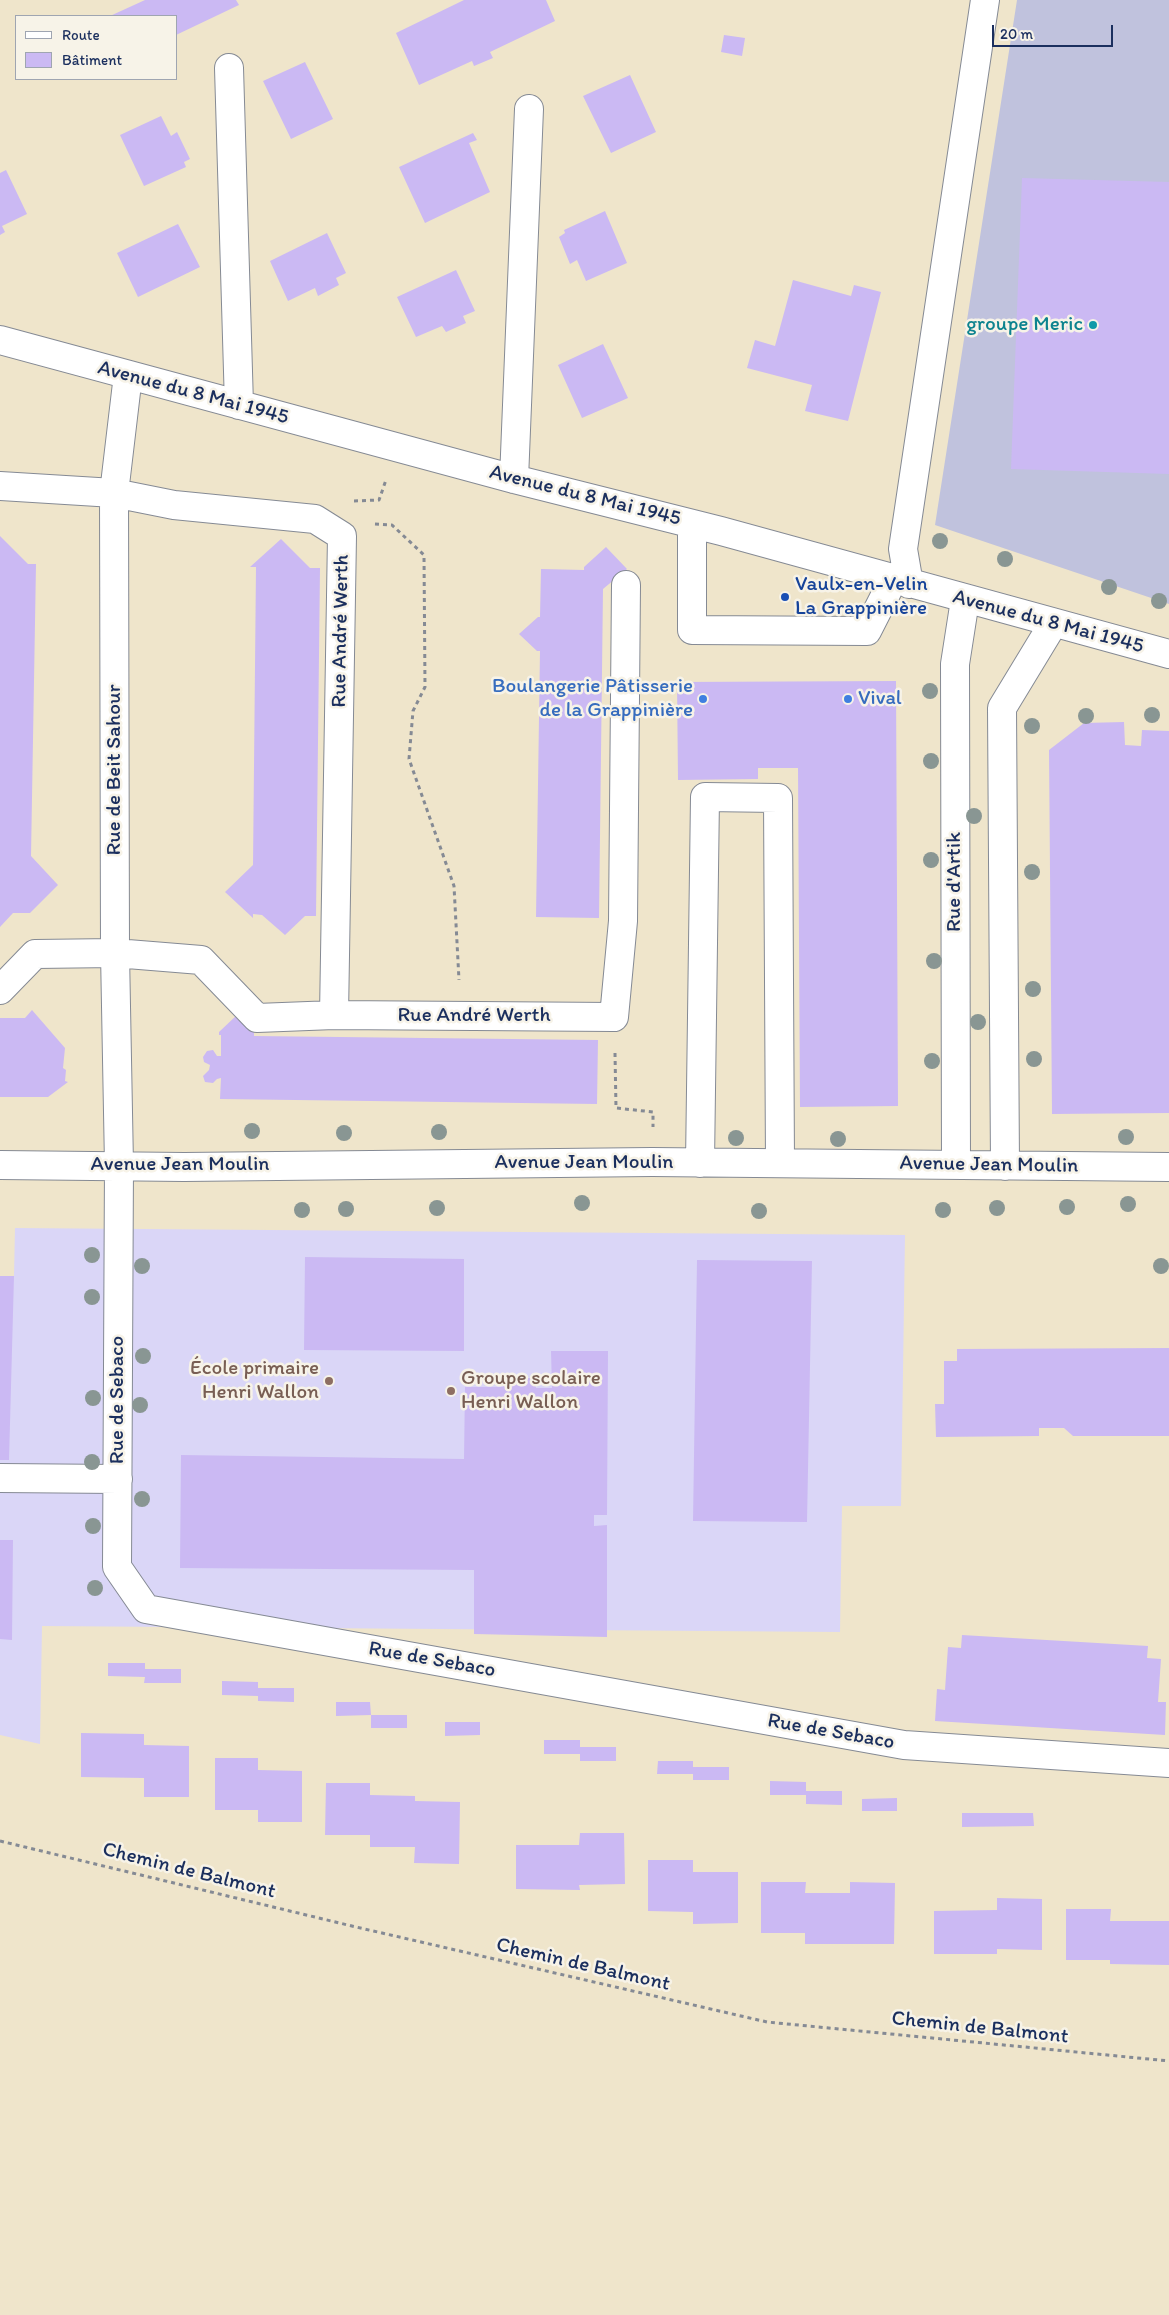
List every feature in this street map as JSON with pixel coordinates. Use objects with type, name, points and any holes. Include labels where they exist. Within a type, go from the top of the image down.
[{"type":"street","points":[[692,524],[692,630],[868,631],[901,582],[903,549],[985,0]]},
{"type":"street","points":[[229,68],[239,405]]},
{"type":"street","points":[[514,479],[529,109]]},
{"type":"street","name":"Avenue du 8 Mai 1945","points":[[0,340],[514,479],[692,524],[1053,624],[1169,654]]},
{"type":"street","name":"Rue de Beit Sahour","points":[[119,1165],[115,954],[114,493],[128,375]]},
{"type":"street","points":[[0,486],[114,493],[174,505],[321,523]]},
{"type":"street","name":"Rue André Werth","points":[[321,523],[342,536],[334,1015]]},
{"type":"street","points":[[614,1017],[623,921],[626,585]]},
{"type":"street","name":"Rue d'Artik","points":[[956,1165],[955,664],[965,600]]},
{"type":"street","points":[[1005,1166],[1002,708],[1053,624]]},
{"type":"street","points":[[700,1163],[704,798],[778,798],[780,1163]]},
{"type":"street","name":"Rue André Werth","points":[[0,990],[35,954],[115,954],[201,960],[257,1018],[334,1015],[614,1017]]},
{"type":"street","name":"Avenue Jean Moulin","points":[[0,1165],[194,1167],[652,1162],[1169,1167]]},
{"type":"street","name":"Rue de Sebaco","points":[[119,1165],[117,1567],[146,1609],[904,1744],[1169,1763]]},
{"type":"street","points":[[0,1478],[118,1479]]},
{"type":"path","points":[[388,476],[379,500],[319,502],[321,523],[392,526],[424,555],[425,687],[413,711],[409,759],[454,886],[460,1016]]},
{"type":"path","points":[[614,1017],[616,1108],[653,1112],[652,1162]]},
{"type":"path","name":"Chemin de Balmont","points":[[0,1841],[356,1927],[767,2022],[1169,2061]]},
{"type":"shaded area","points":[[1017,0],[1169,0],[1169,604],[935,525]]},
{"type":"shaded area","name":"Groupe scolaire Henri Wallon","points":[[15,1228],[905,1235],[901,1506],[842,1506],[840,1632],[42,1626],[40,1744],[0,1735],[0,1276],[14,1276]]},
{"type":"building","points":[[145,0],[236,0],[239,5],[178,34],[178,15],[112,15]]},
{"type":"building","points":[[464,0],[546,0],[555,21],[490,52],[493,58],[474,66],[472,61],[419,85],[396,33]]},
{"type":"building","points":[[724,35],[745,38],[742,56],[721,52]]},
{"type":"building","points":[[305,62],[333,119],[291,139],[263,81]]},
{"type":"building","points":[[630,75],[656,132],[611,153],[583,96]]},
{"type":"building","points":[[161,116],[171,136],[177,132],[190,159],[184,162],[186,167],[144,186],[120,135]]},
{"type":"building","points":[[473,133],[477,140],[469,143],[490,192],[425,223],[399,167]]},
{"type":"building","points":[[6,170],[27,214],[2,226],[5,232],[0,235],[0,173]]},
{"type":"building","name":"groupe Meric","points":[[1022,178],[1169,182],[1169,474],[1011,469]]},
{"type":"building","points":[[605,211],[627,263],[586,281],[577,260],[570,264],[559,237],[565,233],[564,230]]},
{"type":"building","points":[[178,224],[200,267],[138,297],[117,253]]},
{"type":"building","points":[[327,233],[346,273],[336,278],[339,285],[318,296],[315,288],[288,301],[270,261]]},
{"type":"building","points":[[456,270],[475,311],[463,316],[466,323],[446,332],[442,326],[416,337],[397,297]]},
{"type":"building","points":[[793,280],[851,296],[854,285],[881,292],[848,421],[805,411],[812,385],[747,368],[755,340],[775,346]]},
{"type":"building","points":[[603,344],[628,398],[582,418],[558,365]]},
{"type":"building","points":[[0,536],[28,564],[36,564],[31,856],[58,885],[30,913],[13,913],[0,927]]},
{"type":"building","points":[[281,539],[310,568],[320,568],[316,916],[305,916],[285,935],[262,915],[253,914],[253,918],[225,892],[253,865],[256,567],[250,567]]},
{"type":"building","points":[[606,547],[627,569],[603,589],[599,918],[536,917],[540,651],[537,651],[519,634],[540,617],[541,569],[584,570],[584,567]]},
{"type":"building","points":[[896,681],[898,1106],[800,1107],[798,768],[758,768],[758,779],[678,780],[677,682]]},
{"type":"building","points":[[1124,722],[1125,745],[1141,746],[1142,730],[1169,731],[1169,1113],[1052,1114],[1049,750],[1084,723]]},
{"type":"building","points":[[32,1010],[65,1048],[63,1068],[66,1070],[65,1081],[68,1082],[48,1097],[0,1097],[0,1018],[25,1018]]},
{"type":"building","points":[[237,1015],[254,1033],[254,1036],[598,1040],[597,1104],[220,1099],[221,1078],[213,1083],[205,1082],[203,1076],[209,1070],[210,1065],[204,1062],[203,1057],[207,1051],[213,1050],[217,1056],[221,1056],[221,1035],[219,1035],[219,1032]]},
{"type":"building","points":[[305,1257],[464,1259],[464,1351],[304,1350]]},
{"type":"building","points":[[697,1260],[812,1261],[807,1522],[693,1521]]},
{"type":"building","points":[[0,1276],[14,1276],[9,1460],[0,1460]]},
{"type":"building","points":[[1169,1348],[1169,1436],[1073,1436],[1064,1428],[1039,1428],[1039,1436],[936,1437],[935,1404],[944,1404],[944,1361],[957,1361],[957,1349]]},
{"type":"building","points":[[551,1351],[608,1351],[607,1515],[594,1515],[594,1526],[607,1525],[607,1637],[474,1634],[474,1570],[180,1568],[181,1455],[464,1459],[465,1387],[503,1387],[502,1378],[536,1378],[536,1388],[552,1388]]},
{"type":"building","points":[[0,1540],[13,1540],[12,1640],[0,1639]]},
{"type":"building","points":[[962,1635],[1148,1646],[1147,1658],[1161,1659],[1158,1702],[1166,1702],[1165,1735],[935,1721],[937,1689],[945,1690],[948,1647],[961,1648]]},
{"type":"building","points":[[108,1663],[145,1663],[145,1669],[181,1669],[181,1683],[144,1683],[145,1677],[108,1676]]},
{"type":"building","points":[[222,1681],[258,1682],[258,1688],[294,1688],[294,1702],[258,1701],[258,1696],[222,1695]]},
{"type":"building","points":[[336,1702],[370,1702],[371,1715],[336,1716]]},
{"type":"building","points":[[371,1715],[407,1715],[407,1728],[371,1728]]},
{"type":"building","points":[[445,1722],[480,1722],[480,1735],[445,1736]]},
{"type":"building","points":[[81,1733],[144,1734],[144,1745],[189,1746],[189,1797],[144,1797],[144,1778],[81,1777]]},
{"type":"building","points":[[544,1740],[580,1740],[580,1747],[616,1747],[616,1761],[580,1761],[580,1754],[544,1754]]},
{"type":"building","points":[[215,1758],[258,1758],[258,1770],[302,1771],[302,1822],[258,1822],[258,1810],[215,1810]]},
{"type":"building","points":[[658,1761],[693,1761],[693,1767],[729,1767],[729,1780],[693,1780],[693,1774],[657,1774]]},
{"type":"building","points":[[770,1781],[806,1782],[806,1791],[842,1791],[842,1805],[806,1804],[806,1795],[770,1795]]},
{"type":"building","points":[[326,1783],[370,1783],[370,1795],[415,1796],[415,1801],[460,1802],[459,1864],[414,1863],[415,1847],[370,1847],[370,1835],[325,1835]]},
{"type":"building","points":[[897,1798],[897,1811],[862,1811],[862,1799]]},
{"type":"building","points":[[962,1813],[1033,1813],[1034,1826],[962,1827]]},
{"type":"building","points":[[580,1833],[624,1833],[625,1884],[579,1885],[580,1890],[516,1889],[516,1845],[579,1845]]},
{"type":"building","points":[[648,1860],[693,1860],[693,1872],[738,1872],[738,1923],[693,1924],[693,1912],[648,1911]]},
{"type":"building","points":[[761,1882],[806,1882],[805,1893],[850,1893],[850,1882],[895,1883],[894,1944],[805,1944],[805,1933],[761,1933]]},
{"type":"building","points":[[997,1898],[1042,1899],[1042,1950],[997,1949],[997,1954],[934,1954],[934,1911],[997,1910]]},
{"type":"building","points":[[1066,1909],[1111,1909],[1110,1921],[1169,1921],[1169,1965],[1110,1964],[1110,1960],[1066,1960]]},
{"type":"place","name":"groupe Meric","points":[[1093,325]]},
{"type":"place","name":"Vaulx-en-Velin La Grappinière","points":[[785,597]]},
{"type":"place","name":"Boulangerie Pâtisserie de la Grappinière","points":[[703,699]]},
{"type":"place","name":"Vival","points":[[848,699]]},
{"type":"place","name":"École primaire Henri Wallon","points":[[329,1381]]},
{"type":"place","name":"Groupe scolaire Henri Wallon","points":[[451,1391]]}]
